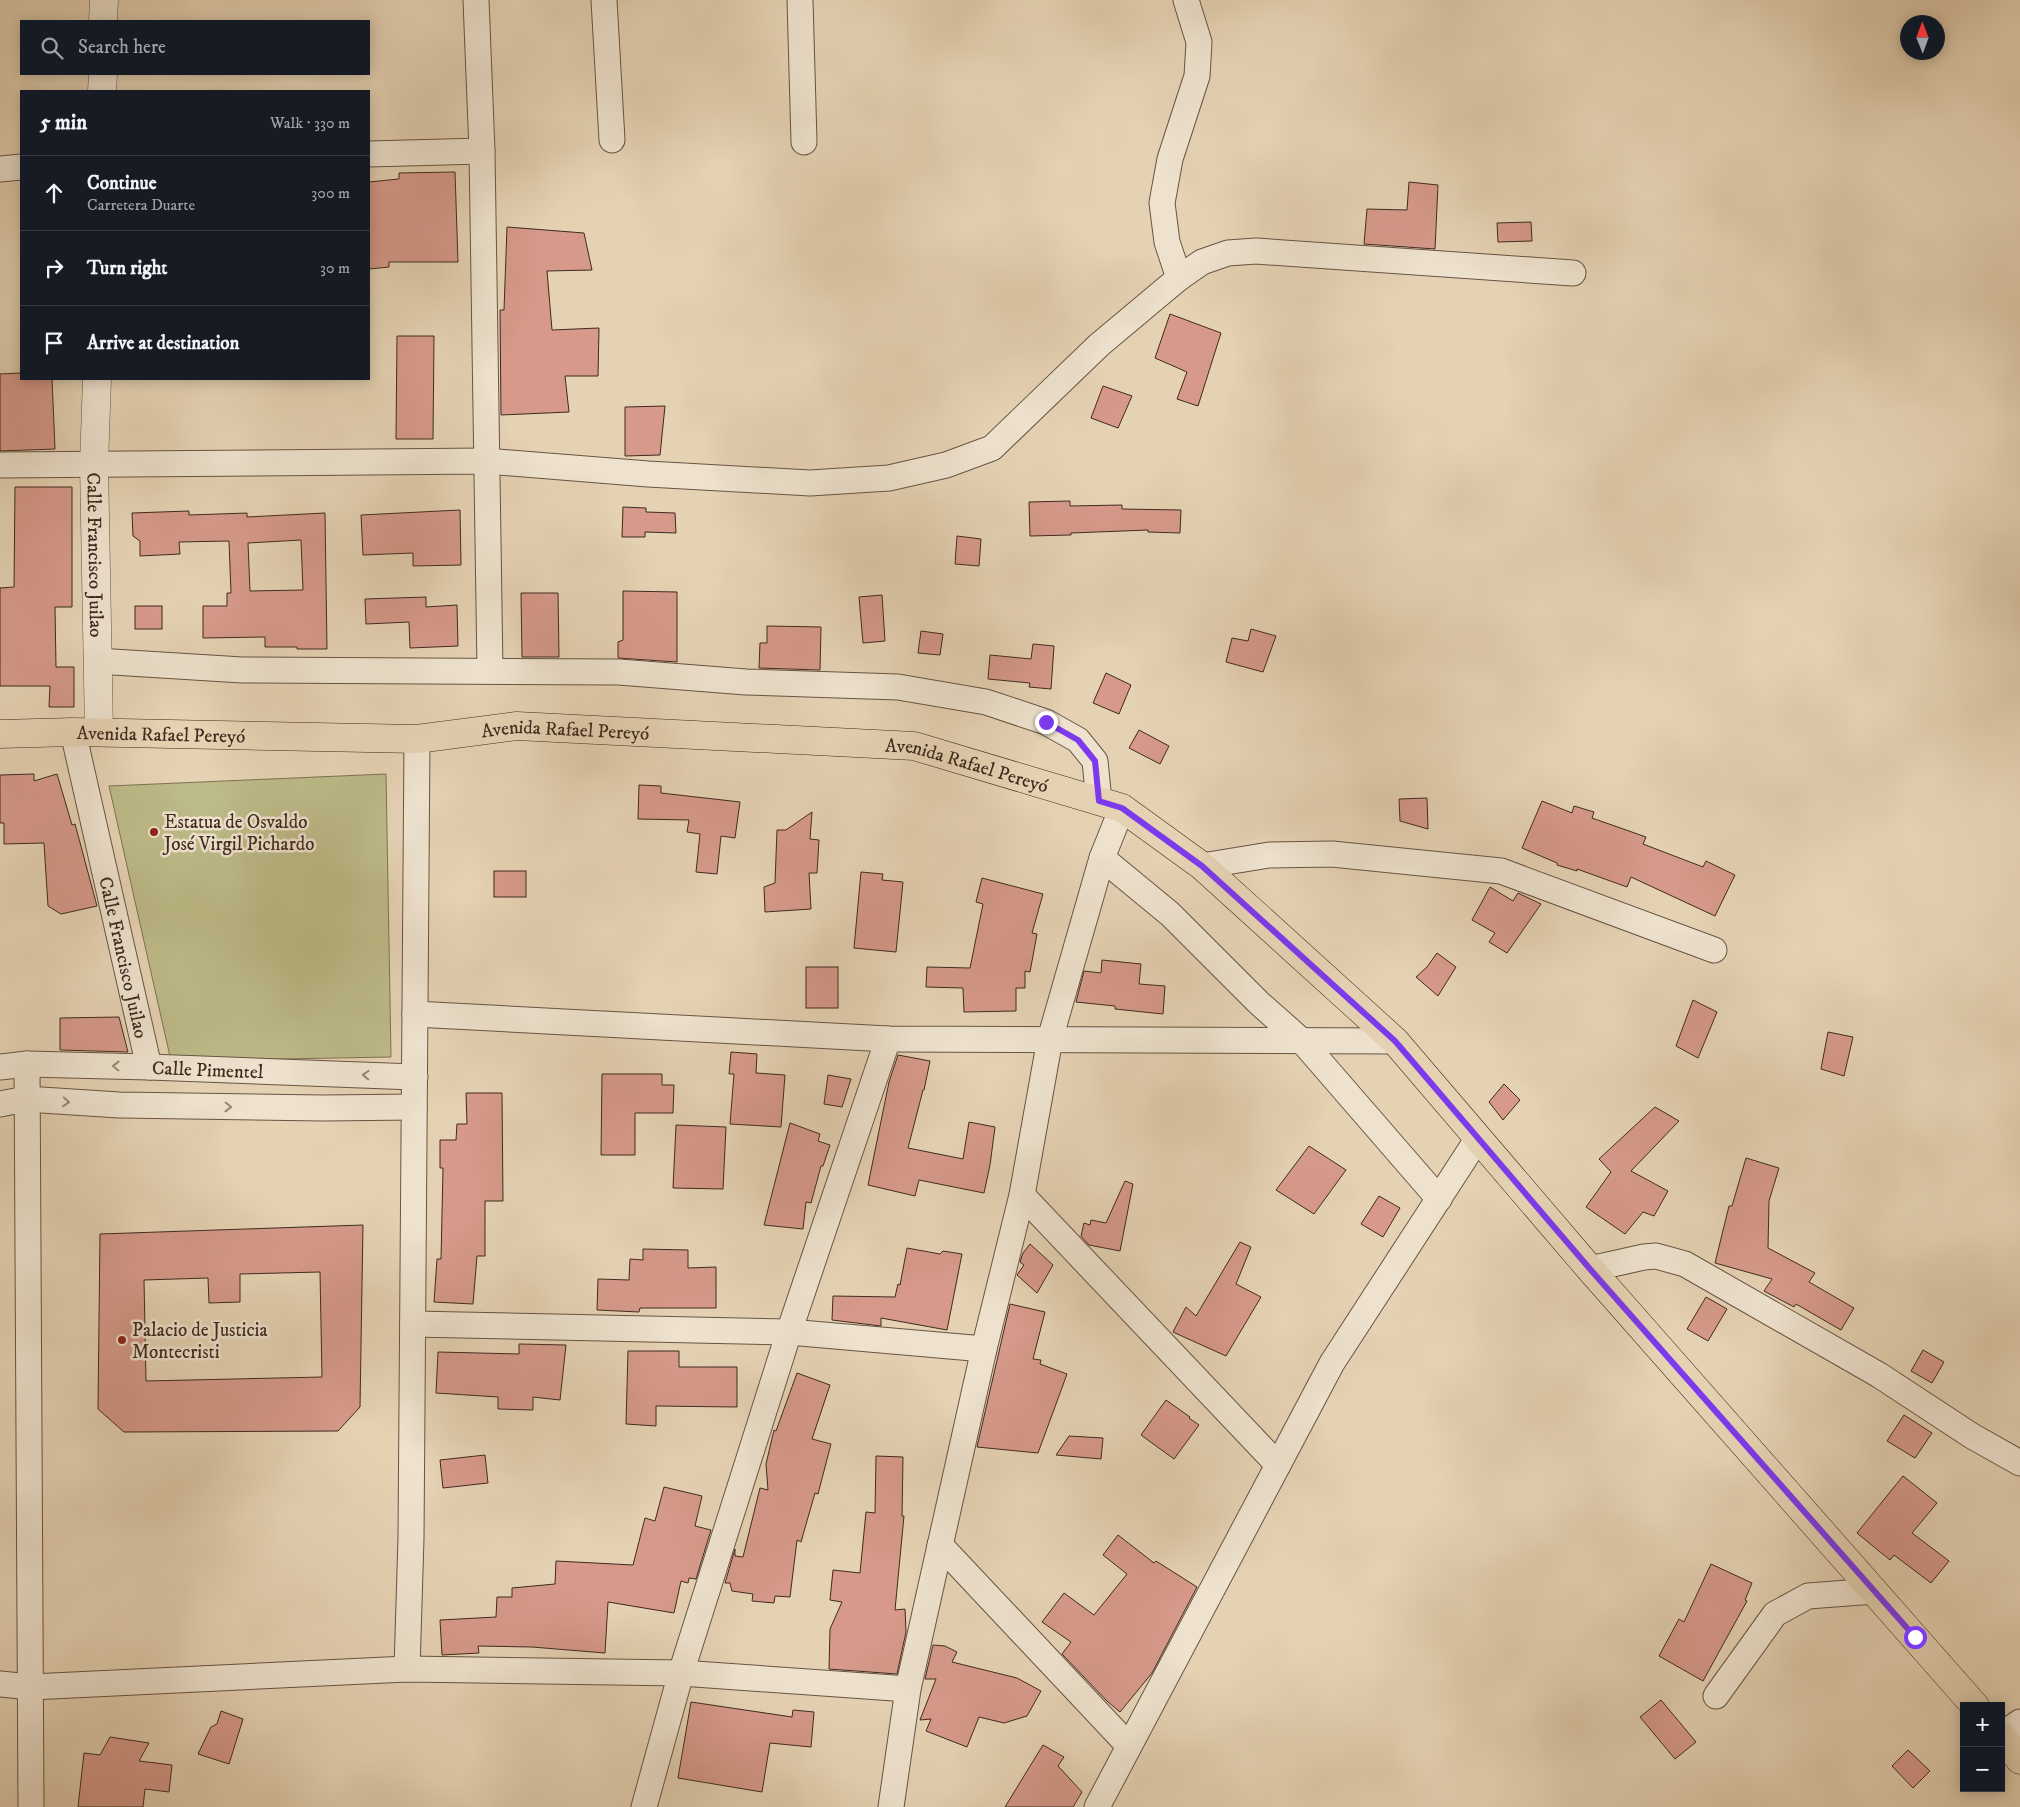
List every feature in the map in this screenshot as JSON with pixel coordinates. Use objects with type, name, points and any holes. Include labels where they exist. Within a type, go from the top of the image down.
[{"type":"main road","name":"Avenida Rafael Pereyó","points":[[0,734],[86,732],[418,739],[517,726],[914,746],[1110,804],[1202,866],[1395,1041],[1590,1269],[1971,1702]]},
{"type":"main road","points":[[2005,1740],[2020,1760]]},
{"type":"street","points":[[104,0],[104,20]]},
{"type":"street","points":[[476,0],[482,151],[490,670]]},
{"type":"street","points":[[477,28],[492,0]]},
{"type":"street","points":[[604,0],[612,140]]},
{"type":"street","points":[[800,0],[804,142]]},
{"type":"street","points":[[1179,278],[1167,242],[1162,202],[1170,159],[1197,76],[1199,42],[1186,0]]},
{"type":"street","points":[[102,90],[103,75]]},
{"type":"street","points":[[370,154],[482,151]]},
{"type":"street","points":[[0,169],[20,167]]},
{"type":"street","points":[[0,464],[486,461],[648,474],[810,483],[889,478],[946,464],[992,448],[1099,345],[1179,278],[1202,262],[1228,253],[1256,251],[1573,273]]},
{"type":"street","name":"Calle Francisco Juilao","points":[[97,380],[94,464],[97,661],[86,732],[149,1067]]},
{"type":"street","points":[[97,661],[242,670],[620,672],[746,682],[898,687],[986,702],[1046,722],[1078,740],[1095,761],[1110,804],[1102,858],[1050,1040],[1022,1195],[984,1349],[908,1689],[890,1807]]},
{"type":"street","points":[[408,1669],[418,739]]},
{"type":"street","points":[[1202,866],[1269,855],[1332,854],[1501,872],[1714,950]]},
{"type":"street","points":[[1102,858],[1170,914],[1259,1003],[1302,1041],[1438,1199]]},
{"type":"street","points":[[415,1014],[888,1039],[1395,1041]]},
{"type":"street","points":[[644,1807],[681,1672],[789,1332],[888,1039]]},
{"type":"street","points":[[26,1064],[32,1807]]},
{"type":"street","name":"Calle Pimentel","points":[[0,1066],[26,1064],[149,1067],[414,1077]]},
{"type":"street","name":"Calle Pimentel","points":[[0,1104],[26,1099],[119,1105],[323,1108],[414,1107]]},
{"type":"street","points":[[1096,1807],[1332,1363],[1478,1138]]},
{"type":"street","points":[[1022,1195],[1278,1465]]},
{"type":"street","points":[[1590,1269],[1656,1256],[1685,1264],[1879,1375],[1972,1436],[2020,1463]]},
{"type":"street","points":[[413,1324],[789,1332],[984,1349]]},
{"type":"street","points":[[940,1545],[1129,1746]]},
{"type":"street","points":[[1716,1696],[1775,1614],[1808,1596],[1874,1591]]},
{"type":"street","points":[[0,1684],[30,1687],[408,1669],[681,1672],[908,1689]]},
{"type":"street","points":[[2005,1732],[2020,1722]]},
{"type":"shaded area","points":[[386,774],[391,1057],[171,1061],[109,786]]},
{"type":"building","points":[[455,172],[458,262],[389,262],[389,267],[370,269],[370,182],[399,179],[399,173]]},
{"type":"building","points":[[1409,182],[1438,185],[1435,249],[1364,244],[1367,209],[1407,210]]},
{"type":"building","points":[[1531,222],[1532,241],[1498,242],[1497,223]]},
{"type":"building","points":[[507,227],[584,233],[592,270],[547,271],[552,330],[599,328],[598,376],[565,376],[569,412],[501,415],[500,310],[504,310]]},
{"type":"building","points":[[1170,314],[1221,333],[1198,406],[1177,399],[1187,372],[1155,358]]},
{"type":"building","points":[[397,336],[434,336],[433,439],[396,439]]},
{"type":"building","points":[[20,373],[20,380],[52,380],[55,449],[0,451],[0,374]]},
{"type":"building","points":[[1103,386],[1132,396],[1118,428],[1091,418]]},
{"type":"building","points":[[665,406],[660,455],[625,456],[625,407]]},
{"type":"building","points":[[15,487],[72,487],[72,607],[55,607],[56,667],[74,667],[74,707],[49,707],[50,686],[0,686],[0,588],[14,587]]},
{"type":"building","points":[[1070,501],[1070,506],[1122,505],[1122,509],[1181,510],[1180,533],[1148,532],[1148,530],[1030,536],[1029,502]]},
{"type":"building","points":[[623,507],[646,508],[646,512],[675,513],[676,533],[645,532],[645,537],[622,537]]},
{"type":"building","points":[[460,510],[461,565],[413,566],[413,553],[363,555],[361,515]]},
{"type":"building","points":[[189,511],[189,515],[247,513],[247,517],[325,513],[327,649],[265,647],[265,637],[203,638],[203,606],[227,606],[227,593],[231,593],[229,541],[179,542],[180,554],[140,556],[140,541],[133,536],[132,513]],"holes":[[[301,540],[303,590],[250,591],[248,543]]]},
{"type":"building","points":[[957,536],[981,539],[979,566],[955,564]]},
{"type":"building","points":[[623,591],[677,592],[677,662],[618,658],[618,642],[623,640]]},
{"type":"building","points":[[521,593],[558,593],[559,657],[522,657]]},
{"type":"building","points":[[882,595],[885,641],[863,643],[859,597]]},
{"type":"building","points":[[426,597],[426,607],[457,605],[458,646],[410,648],[409,622],[366,624],[365,599]]},
{"type":"building","points":[[135,606],[162,606],[162,629],[135,629]]},
{"type":"building","points":[[767,626],[821,627],[820,670],[759,668],[760,643],[767,643]]},
{"type":"building","points":[[1251,629],[1276,636],[1263,672],[1226,662],[1232,638],[1248,641]]},
{"type":"building","points":[[921,631],[943,634],[940,655],[918,653]]},
{"type":"building","points":[[1033,644],[1054,646],[1051,689],[1029,687],[1030,683],[988,679],[990,655],[1031,659]]},
{"type":"building","points":[[1106,673],[1131,685],[1119,714],[1093,703]]},
{"type":"building","points":[[1139,730],[1169,746],[1160,764],[1129,748]]},
{"type":"building","points":[[34,774],[34,781],[57,774],[72,825],[75,824],[97,906],[61,914],[48,906],[44,843],[4,844],[4,823],[0,823],[0,775]]},
{"type":"building","points":[[639,785],[661,786],[661,793],[740,802],[735,838],[721,836],[717,874],[696,872],[700,834],[687,832],[689,820],[638,819]]},
{"type":"building","points":[[1427,798],[1428,829],[1400,821],[1399,799]]},
{"type":"building","points":[[1542,801],[1572,813],[1574,806],[1594,812],[1592,818],[1646,837],[1643,844],[1703,867],[1706,861],[1735,875],[1715,916],[1631,877],[1627,887],[1577,869],[1577,871],[1557,865],[1557,863],[1522,848]]},
{"type":"building","points":[[812,812],[810,839],[819,840],[817,873],[809,873],[811,909],[765,912],[764,887],[775,883],[777,830],[786,830]]},
{"type":"building","points":[[494,871],[526,871],[526,897],[494,897]]},
{"type":"building","points":[[861,872],[883,874],[882,880],[903,882],[896,952],[854,948]]},
{"type":"building","points":[[982,878],[1043,894],[1032,933],[1037,934],[1030,972],[1025,971],[1025,988],[1016,988],[1016,1011],[964,1012],[963,988],[926,987],[927,967],[970,968],[983,904],[976,902]]},
{"type":"building","points":[[1490,887],[1513,901],[1518,893],[1541,904],[1507,953],[1489,942],[1495,933],[1472,920]]},
{"type":"building","points":[[1437,953],[1456,967],[1438,996],[1416,977],[1427,967]]},
{"type":"building","points":[[1102,960],[1141,964],[1139,984],[1165,986],[1163,1014],[1115,1009],[1115,1006],[1076,1002],[1084,971],[1101,973]]},
{"type":"building","points":[[806,967],[838,967],[838,1008],[806,1008]]},
{"type":"building","points":[[1693,1000],[1717,1012],[1698,1058],[1676,1046]]},
{"type":"building","points":[[119,1017],[128,1052],[60,1050],[60,1018]]},
{"type":"building","points":[[1828,1032],[1853,1037],[1844,1076],[1821,1069]]},
{"type":"building","points":[[731,1052],[757,1054],[756,1073],[785,1075],[781,1127],[730,1124],[734,1074],[729,1074]]},
{"type":"building","points":[[898,1055],[930,1061],[908,1148],[963,1159],[969,1122],[995,1127],[984,1193],[919,1180],[915,1196],[868,1185],[889,1082]]},
{"type":"building","points":[[602,1074],[662,1074],[662,1085],[674,1085],[673,1113],[635,1113],[635,1155],[601,1155]]},
{"type":"building","points":[[828,1075],[851,1079],[842,1107],[824,1104]]},
{"type":"building","points":[[1504,1084],[1520,1100],[1503,1120],[1489,1102]]},
{"type":"building","points":[[466,1093],[502,1093],[503,1201],[485,1201],[485,1256],[477,1256],[473,1304],[434,1302],[437,1259],[441,1259],[443,1168],[440,1168],[440,1140],[456,1140],[457,1124],[467,1124]]},
{"type":"building","points":[[1655,1107],[1679,1121],[1631,1171],[1668,1191],[1654,1216],[1643,1212],[1625,1234],[1586,1207],[1611,1172],[1599,1159]]},
{"type":"building","points":[[790,1123],[820,1134],[818,1141],[830,1145],[823,1166],[821,1166],[811,1203],[806,1202],[803,1229],[764,1225]]},
{"type":"building","points":[[676,1125],[726,1127],[723,1189],[673,1188]]},
{"type":"building","points":[[1309,1146],[1346,1170],[1314,1214],[1276,1190]]},
{"type":"building","points":[[1746,1158],[1779,1168],[1769,1201],[1768,1248],[1815,1273],[1809,1282],[1854,1308],[1841,1330],[1796,1304],[1794,1307],[1764,1291],[1772,1279],[1715,1263],[1729,1206],[1732,1206]]},
{"type":"building","points":[[1125,1181],[1133,1184],[1120,1251],[1089,1245],[1081,1236],[1084,1223],[1090,1225],[1091,1220],[1106,1223]]},
{"type":"building","points":[[1379,1196],[1400,1208],[1383,1237],[1361,1224]]},
{"type":"building","name":"Palacio de Justicia Montecristi","points":[[363,1225],[360,1407],[338,1431],[124,1432],[98,1409],[100,1234]],"holes":[[[320,1272],[322,1377],[146,1381],[144,1280],[208,1278],[209,1303],[240,1302],[240,1274]]]},
{"type":"building","points":[[1240,1242],[1251,1247],[1236,1284],[1261,1297],[1226,1356],[1173,1332],[1186,1307],[1196,1316]]},
{"type":"building","points":[[1030,1244],[1053,1265],[1037,1293],[1017,1275],[1024,1265],[1020,1262],[1023,1253]]},
{"type":"building","points":[[907,1248],[940,1254],[943,1251],[962,1254],[947,1330],[881,1318],[881,1326],[832,1320],[833,1296],[895,1297],[898,1284],[900,1285]]},
{"type":"building","points":[[643,1249],[688,1250],[688,1268],[716,1267],[716,1308],[640,1308],[639,1312],[597,1310],[598,1279],[629,1280],[630,1259],[643,1260]]},
{"type":"building","points":[[1706,1297],[1727,1309],[1708,1341],[1687,1329]]},
{"type":"building","points":[[1010,1304],[1045,1312],[1033,1359],[1041,1360],[1040,1364],[1067,1374],[1038,1453],[977,1447]]},
{"type":"building","points":[[519,1344],[566,1345],[560,1400],[533,1397],[533,1410],[498,1409],[498,1397],[436,1393],[438,1352],[519,1354]]},
{"type":"building","points":[[1923,1350],[1944,1362],[1932,1383],[1911,1371]]},
{"type":"building","points":[[628,1351],[679,1351],[679,1367],[737,1367],[737,1407],[656,1406],[656,1426],[626,1424]]},
{"type":"building","points":[[797,1373],[830,1385],[812,1439],[831,1444],[818,1494],[815,1493],[801,1542],[797,1540],[790,1597],[775,1596],[774,1603],[752,1601],[753,1594],[732,1591],[730,1583],[725,1583],[735,1549],[735,1556],[743,1557],[760,1488],[768,1490],[766,1464],[774,1430],[776,1431]]},
{"type":"building","points":[[1166,1400],[1199,1425],[1174,1459],[1141,1435]]},
{"type":"building","points":[[1904,1415],[1932,1433],[1915,1458],[1887,1441]]},
{"type":"building","points":[[1069,1436],[1103,1438],[1101,1459],[1056,1455]]},
{"type":"building","points":[[485,1455],[488,1483],[443,1488],[440,1460]]},
{"type":"building","points":[[876,1456],[903,1457],[902,1516],[904,1516],[895,1610],[905,1609],[906,1632],[897,1674],[829,1669],[830,1629],[842,1602],[830,1600],[833,1570],[860,1573],[866,1512],[875,1513]]},
{"type":"building","points":[[1903,1476],[1937,1503],[1912,1533],[1949,1561],[1931,1583],[1894,1555],[1890,1560],[1857,1533]]},
{"type":"building","points":[[664,1487],[702,1496],[695,1526],[711,1530],[696,1579],[689,1578],[688,1583],[681,1581],[674,1613],[608,1602],[605,1653],[532,1647],[478,1646],[479,1653],[442,1655],[440,1620],[496,1617],[497,1597],[512,1597],[512,1588],[555,1584],[556,1561],[633,1565],[645,1518],[655,1521]]},
{"type":"building","points":[[1118,1535],[1154,1563],[1156,1561],[1197,1587],[1152,1673],[1120,1712],[1062,1654],[1071,1642],[1042,1622],[1064,1593],[1094,1615],[1127,1574],[1103,1555]]},
{"type":"building","points":[[1711,1564],[1752,1583],[1745,1600],[1747,1601],[1703,1681],[1659,1656],[1679,1619],[1684,1622]]},
{"type":"building","points":[[933,1645],[945,1646],[957,1652],[952,1662],[1017,1678],[1041,1691],[1027,1716],[1004,1723],[979,1717],[967,1747],[926,1731],[931,1719],[920,1720],[936,1679],[925,1679]]},
{"type":"building","points":[[1661,1700],[1696,1742],[1675,1759],[1640,1717]]},
{"type":"building","points":[[691,1702],[792,1717],[793,1710],[814,1712],[811,1747],[770,1743],[762,1792],[678,1778]]},
{"type":"building","points":[[221,1711],[243,1719],[229,1764],[198,1754],[211,1727],[217,1724]]},
{"type":"building","points":[[110,1737],[149,1743],[139,1761],[172,1765],[169,1792],[145,1789],[143,1807],[78,1807],[84,1753],[100,1755]]},
{"type":"building","points":[[1043,1745],[1064,1757],[1058,1766],[1082,1792],[1073,1807],[1005,1807]]},
{"type":"building","points":[[1908,1750],[1930,1771],[1913,1788],[1892,1766]]},
{"type":"place","name":"Estatua de Osvaldo José Virgil Pichardo","points":[[154,832]]},
{"type":"place","name":"Palacio de Justicia Montecristi","points":[[122,1340]]},
{"type":"route","points":[[1046,722],[1078,740],[1095,761],[1099,801],[1122,808],[1202,866],[1395,1041],[1590,1269],[1915,1637]]}]
